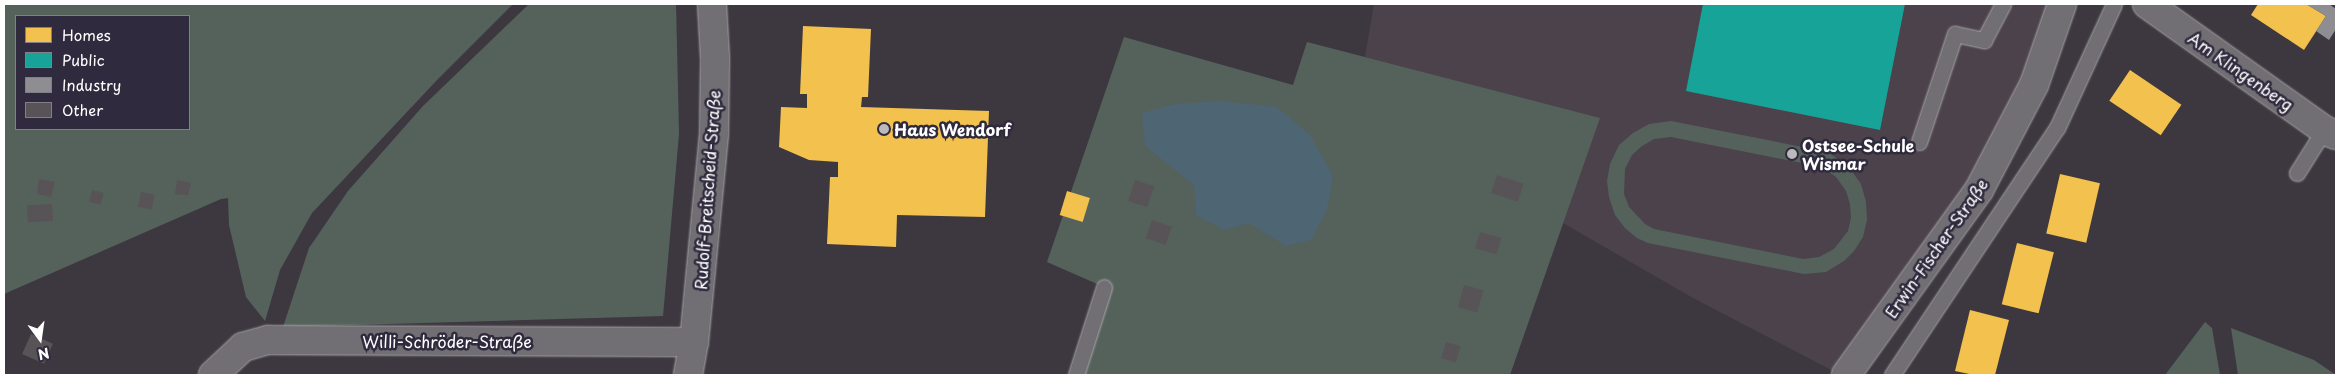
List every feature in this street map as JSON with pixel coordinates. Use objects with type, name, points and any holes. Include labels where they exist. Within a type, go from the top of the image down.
[{"type":"street","name":"Rudolf-Breitscheid-Straße","points":[[688,375],[694,342],[714,134],[715,58],[712,4]]},
{"type":"street","name":"Erwin-Fischer-Straße","points":[[1846,375],[1979,190],[2034,85],[2062,4]]},
{"type":"street","name":"Am Klingenberg","points":[[2147,4],[2330,133]]},
{"type":"street","name":"Willi-Schröder-Straße","points":[[213,375],[243,347],[268,340],[694,342]]},
{"type":"lane","points":[[1919,142],[1955,34],[1984,40],[2003,4]]},
{"type":"lane","points":[[1892,375],[2057,128],[2114,4]]},
{"type":"lane","points":[[2297,173],[2330,133]]},
{"type":"lane","points":[[1076,375],[1104,286]]},
{"type":"shaded area","points":[[4,4],[513,4],[437,80],[312,213],[280,270],[265,321],[246,297],[229,225],[228,198],[221,199],[4,294]]},
{"type":"shaded area","points":[[529,4],[676,4],[679,134],[663,316],[283,327],[309,248],[348,191],[423,106]]},
{"type":"shaded area","name":"Ostsee-Schule Wismar","points":[[1374,4],[2062,4],[2034,85],[1841,375],[1693,298],[1563,223],[1599,118],[1365,57]]},
{"type":"shaded area","points":[[1124,37],[1293,85],[1307,42],[1600,118],[1510,375],[1082,375],[1104,287],[1047,262]]},
{"type":"shaded area","points":[[1671,121],[1828,152],[1848,166],[1861,184],[1866,202],[1867,220],[1863,237],[1854,251],[1844,261],[1826,272],[1804,274],[1648,243],[1637,238],[1625,228],[1615,215],[1609,197],[1607,181],[1610,164],[1619,145],[1633,133],[1649,124]],"holes":[[[1671,137],[1822,167],[1836,177],[1846,191],[1850,204],[1851,218],[1848,231],[1834,249],[1819,257],[1803,259],[1654,229],[1645,224],[1629,207],[1624,194],[1625,169],[1632,155],[1654,139]]]},
{"type":"shaded area","points":[[2205,322],[2212,328],[2220,375],[2165,375]]},
{"type":"shaded area","points":[[2231,328],[2314,360],[2336,375],[2238,375]]},
{"type":"water","points":[[1221,101],[1277,107],[1310,135],[1333,176],[1327,209],[1311,240],[1286,246],[1249,223],[1224,230],[1196,215],[1194,185],[1145,146],[1142,113],[1175,104]]},
{"type":"building: Homes","points":[[2258,4],[2306,4],[2326,16],[2304,50],[2251,15]]},
{"type":"building: Homes","name":"Haus Wendorf","points":[[803,26],[871,29],[868,97],[862,97],[861,107],[989,111],[985,217],[897,215],[896,247],[827,244],[830,177],[838,177],[838,162],[809,160],[779,147],[781,107],[807,108],[807,94],[800,94]]},
{"type":"building: Homes","points":[[2130,70],[2181,105],[2161,135],[2109,101]]},
{"type":"building: Homes","points":[[2060,174],[2100,183],[2086,243],[2046,233]]},
{"type":"building: Homes","points":[[1067,191],[1090,198],[1083,222],[1060,215]]},
{"type":"building: Homes","points":[[2017,243],[2054,252],[2039,313],[2002,304]]},
{"type":"building: Homes","points":[[1970,310],[2009,320],[1995,375],[1974,375],[1955,371]]},
{"type":"building: Public","points":[[1703,4],[1905,4],[1880,130],[1686,91]]},
{"type":"building: Industry","points":[[2306,4],[2329,4],[2336,9],[2336,29],[2329,40],[2316,31],[2326,16]]},
{"type":"building: Other","points":[[1497,175],[1524,184],[1518,202],[1491,193]]},
{"type":"building: Other","points":[[39,179],[55,182],[51,197],[37,194]]},
{"type":"building: Other","points":[[177,180],[191,183],[188,195],[175,194]]},
{"type":"building: Other","points":[[1135,180],[1154,186],[1147,207],[1128,201]]},
{"type":"building: Other","points":[[92,190],[104,193],[101,205],[89,202]]},
{"type":"building: Other","points":[[141,192],[155,195],[152,210],[138,207]]},
{"type":"building: Other","points":[[52,204],[53,221],[28,222],[27,205]]},
{"type":"building: Other","points":[[1152,220],[1172,227],[1166,245],[1146,238]]},
{"type":"building: Other","points":[[1480,232],[1501,238],[1496,254],[1475,248]]},
{"type":"building: Other","points":[[1464,285],[1483,290],[1477,312],[1458,307]]},
{"type":"building: Other","points":[[31,334],[53,344],[44,364],[22,354]]},
{"type":"building: Other","points":[[1446,342],[1460,346],[1456,362],[1441,358]]},
{"type":"place","name":"Haus Wendorf","points":[[884,129]]},
{"type":"place","name":"Ostsee-Schule Wismar","points":[[1792,154]]}]
